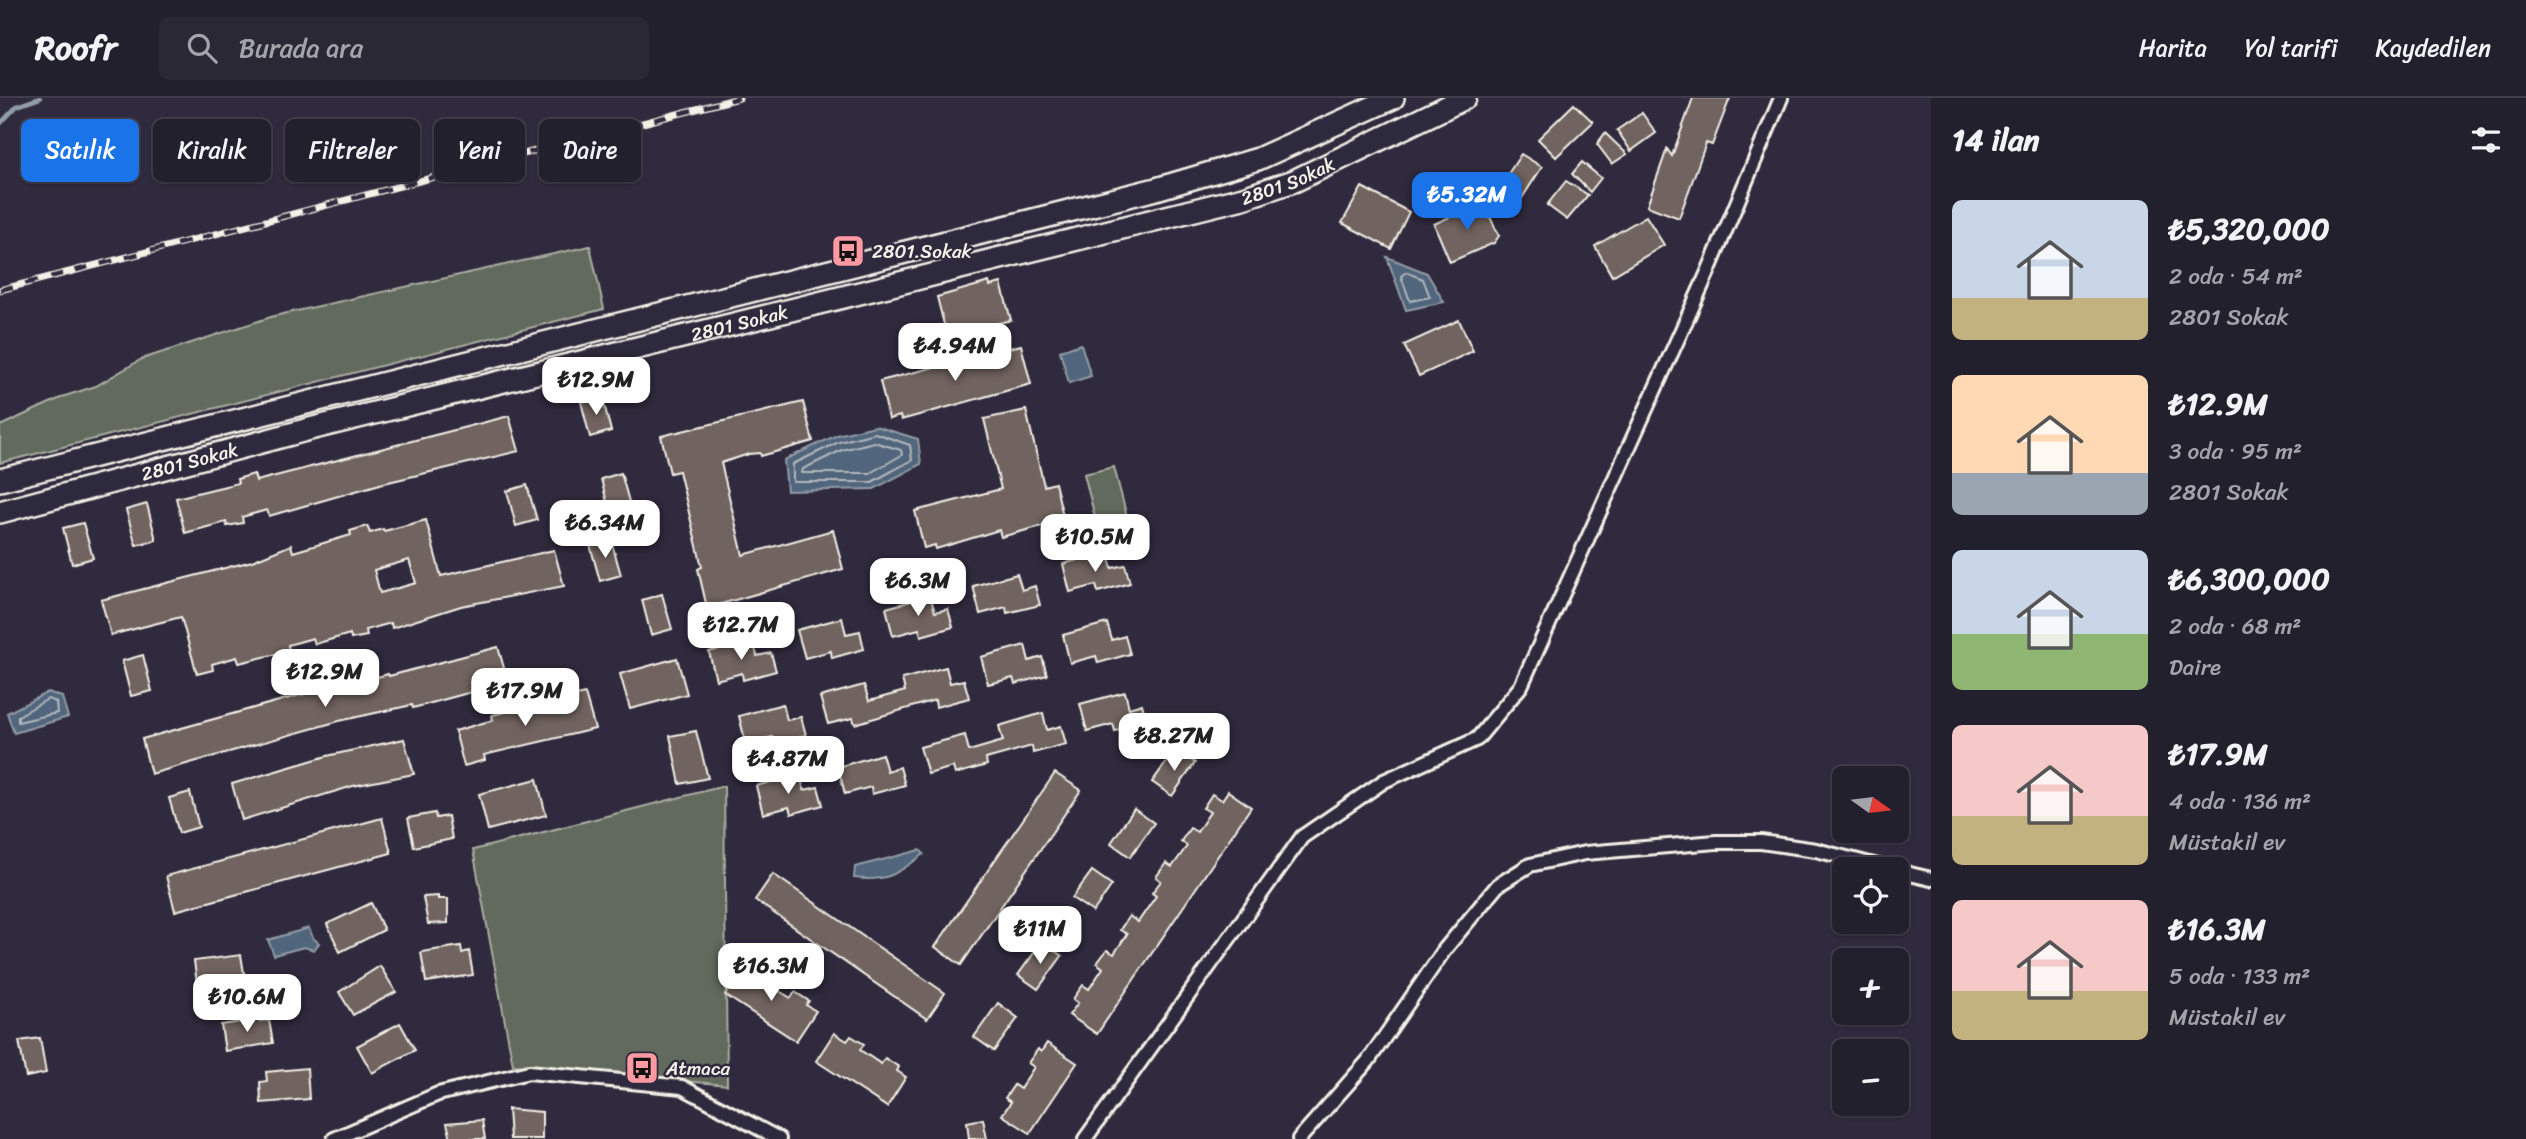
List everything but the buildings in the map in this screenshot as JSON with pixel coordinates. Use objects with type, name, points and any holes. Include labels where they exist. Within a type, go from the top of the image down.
[{"type":"main road","name":"2801 Sokak","points":[[0,480],[1156,189],[1258,159],[1393,98]]},
{"type":"main road","name":"2801 Sokak","points":[[0,512],[306,430],[1243,198],[1294,181],[1465,98]]},
{"type":"street","points":[[1085,1139],[1302,837],[1384,781],[1477,739],[1521,687],[1708,272],[1781,98]]},
{"type":"street","points":[[1299,1139],[1368,1061],[1445,949],[1497,886],[1530,865],[1584,853],[1716,842],[1761,842],[1844,857]]},
{"type":"street","points":[[1909,874],[1931,879]]},
{"type":"street","points":[[334,1139],[438,1094],[529,1072],[682,1087],[779,1139]]},
{"type":"green space","points":[[590,246],[604,309],[0,463],[0,426],[65,396],[96,386],[142,359],[274,316]]},
{"type":"green space","points":[[1114,467],[1128,521],[1098,529],[1084,474]]},
{"type":"green space","points":[[724,786],[727,1085],[513,1065],[473,850]]},
{"type":"water","points":[[1387,257],[1427,273],[1444,302],[1406,310]]},
{"type":"water","points":[[1081,344],[1091,376],[1069,383],[1060,351]]},
{"type":"water","points":[[875,426],[918,439],[921,464],[874,489],[787,491],[784,460],[837,435]]},
{"type":"water","points":[[48,692],[62,697],[68,717],[14,733],[7,713]]},
{"type":"water","points":[[920,850],[924,854],[892,875],[875,879],[854,878],[855,867]]},
{"type":"water","points":[[309,928],[313,938],[319,943],[314,950],[304,947],[274,955],[268,940]]},
{"type":"waterway","points":[[0,124],[17,106],[40,98]]},
{"type":"railway","points":[[0,290],[739,98]]},
{"type":"place","name":"2801.Sokak","points":[[848,251]]},
{"type":"place","name":"Atmaca","points":[[642,1068]]}]
